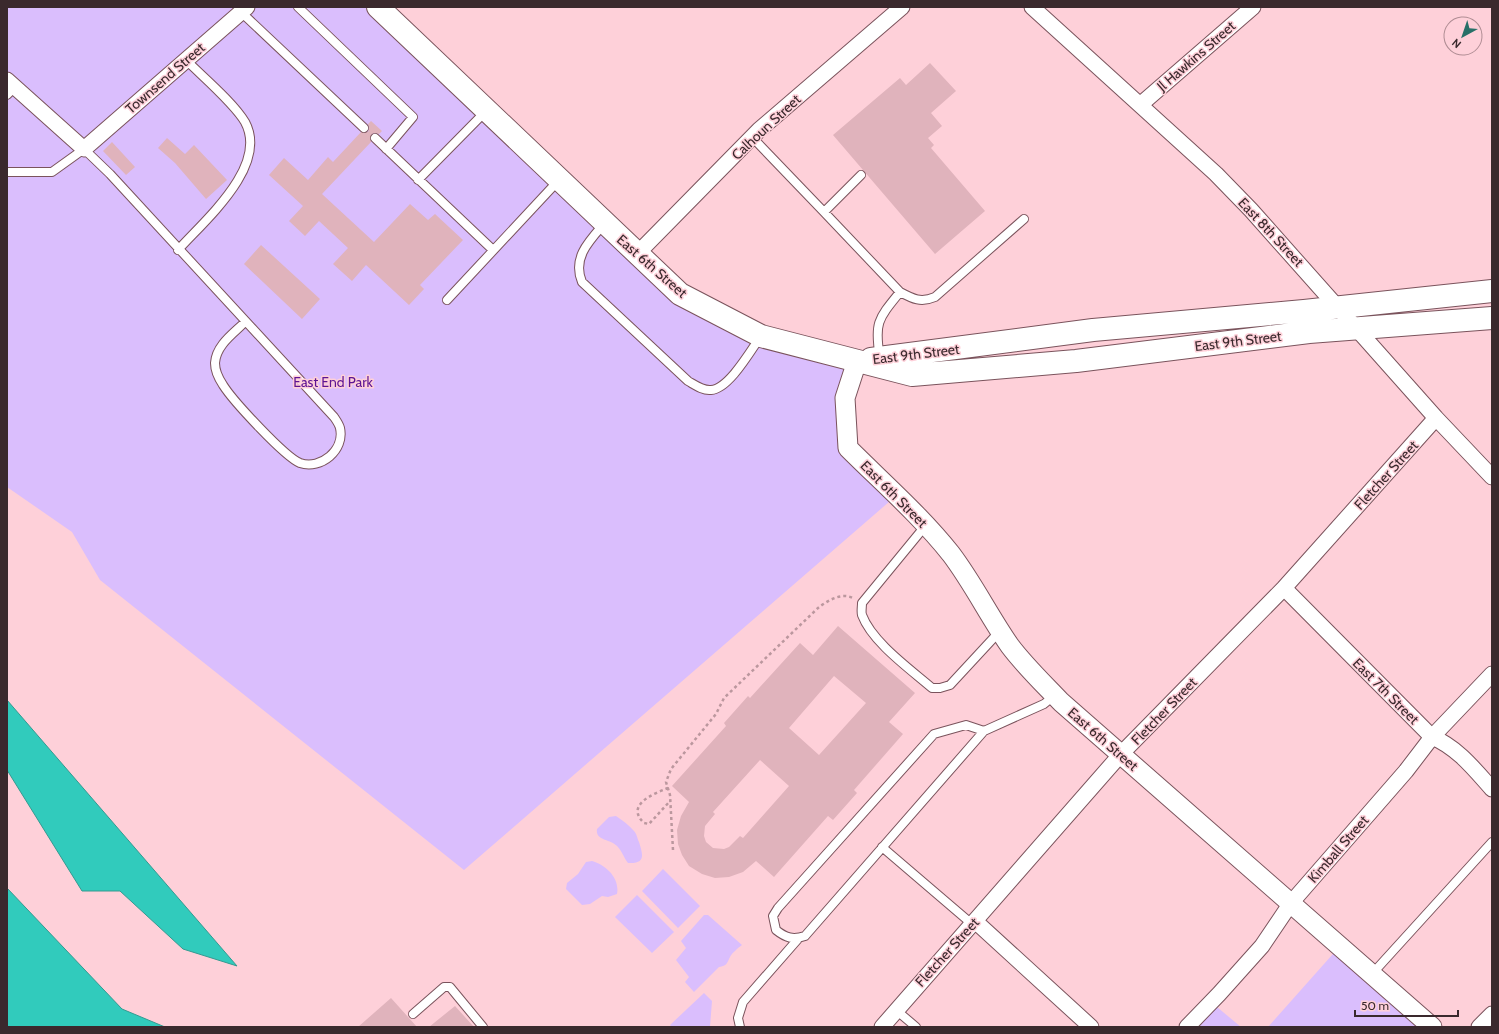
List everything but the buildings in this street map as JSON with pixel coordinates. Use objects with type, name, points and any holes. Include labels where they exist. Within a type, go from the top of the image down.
[{"type":"main road","name":"East 6th Street","points":[[378,7],[680,294],[761,336],[857,361]]},
{"type":"main road","name":"East 9th Street","points":[[857,361],[1093,330],[1492,291]]},
{"type":"main road","name":"East 9th Street","points":[[857,361],[912,375],[1076,361],[1309,332],[1492,318]]},
{"type":"street","name":"Calhoun Street","points":[[637,254],[752,137],[902,7]]},
{"type":"street","name":"East 8th Street","points":[[1032,7],[1216,174],[1251,210],[1436,418],[1492,476]]},
{"type":"street","name":"Jl Hawkins Street","points":[[1140,105],[1253,7]]},
{"type":"street","name":"Townsend Street","points":[[84,148],[244,9]]},
{"type":"street","points":[[10,88],[84,148]]},
{"type":"street","name":"East 6th Street","points":[[857,361],[846,398],[848,448],[926,525],[951,555],[972,584],[1000,631],[1035,676],[1121,754],[1432,1027]]},
{"type":"street","name":"Fletcher Street","points":[[882,1027],[1121,754],[1284,588],[1436,418]]},
{"type":"street","name":"East 7th Street","points":[[1284,588],[1432,737],[1442,741],[1453,749],[1472,766],[1492,789]]},
{"type":"street","name":"Kimball Street","points":[[1187,1027],[1262,946],[1292,903],[1406,771],[1432,737],[1492,674]]},
{"type":"street","points":[[974,922],[1092,1027]]},
{"type":"street","points":[[1479,1027],[1492,1014]]},
{"type":"lane","points":[[298,7],[413,117],[386,149]]},
{"type":"lane","points":[[244,9],[364,128]]},
{"type":"lane","points":[[178,250],[230,192],[247,163],[251,140],[245,122],[236,110],[186,60]]},
{"type":"lane","points":[[418,180],[487,110]]},
{"type":"lane","points":[[752,137],[900,292],[920,301],[935,297],[1024,219]]},
{"type":"lane","points":[[375,138],[493,250]]},
{"type":"lane","points":[[7,172],[52,172],[84,148],[110,174],[178,250],[334,417],[340,428],[340,439],[336,449],[330,457],[321,463],[309,465],[293,459],[236,402],[220,380],[215,363],[217,354],[228,338],[245,322]]},
{"type":"lane","points":[[824,212],[861,176]]},
{"type":"lane","points":[[447,300],[559,180]]},
{"type":"lane","points":[[605,223],[589,241],[582,253],[579,263],[579,274],[582,282],[688,381],[699,388],[712,390],[724,385],[736,372],[761,336]]},
{"type":"lane","points":[[880,358],[876,337],[877,326],[881,315],[900,292]]},
{"type":"lane","points":[[926,525],[862,603],[862,614],[871,630],[889,650],[932,688],[940,688],[950,685],[1000,631]]},
{"type":"lane","points":[[740,1027],[738,1018],[743,1002],[798,939],[805,936],[984,731],[1044,704],[1055,695]]},
{"type":"lane","points":[[798,939],[789,938],[776,930],[773,916],[778,908],[830,849],[934,734],[966,725],[984,731]]},
{"type":"lane","points":[[1372,974],[1492,842]]},
{"type":"lane","points":[[882,847],[974,922]]},
{"type":"lane","points":[[413,1014],[444,987],[450,988],[483,1027]]},
{"type":"lane","points":[[896,1010],[916,1027]]},
{"type":"path","points":[[673,850],[671,800],[666,782],[671,769],[716,714],[724,698],[818,608],[830,599],[849,596],[862,603]]},
{"type":"path","points":[[668,788],[652,795],[641,803],[637,811],[638,818],[644,823],[649,824],[671,800]]},
{"type":"green space","name":"East End Park","points":[[7,7],[373,7],[712,311],[857,361],[848,448],[897,495],[464,870],[100,580],[72,532],[7,487]]},
{"type":"green space","points":[[616,816],[636,833],[642,855],[642,858],[638,862],[628,863],[617,846],[598,836],[597,829],[609,817]]},
{"type":"green space","points":[[592,861],[607,869],[611,873],[616,883],[617,894],[608,897],[602,896],[590,904],[582,905],[566,889],[567,883],[578,874],[586,862]]},
{"type":"green space","points":[[663,869],[700,906],[678,928],[642,891]]},
{"type":"green space","points":[[637,895],[674,932],[652,953],[615,917]]},
{"type":"green space","points":[[704,915],[708,915],[742,945],[732,954],[724,966],[719,967],[694,992],[685,982],[689,977],[676,960],[686,948],[681,941]]},
{"type":"green space","points":[[1340,946],[1432,1027],[1268,1027]]},
{"type":"green space","points":[[704,993],[712,1001],[710,1027],[672,1027],[670,1025]]},
{"type":"green space","points":[[1211,1002],[1241,1027],[1189,1027]]},
{"type":"water","points":[[7,700],[237,966],[183,949],[120,891],[82,891],[7,770]]},
{"type":"water","points":[[7,888],[122,1009],[165,1027],[7,1027]]}]
